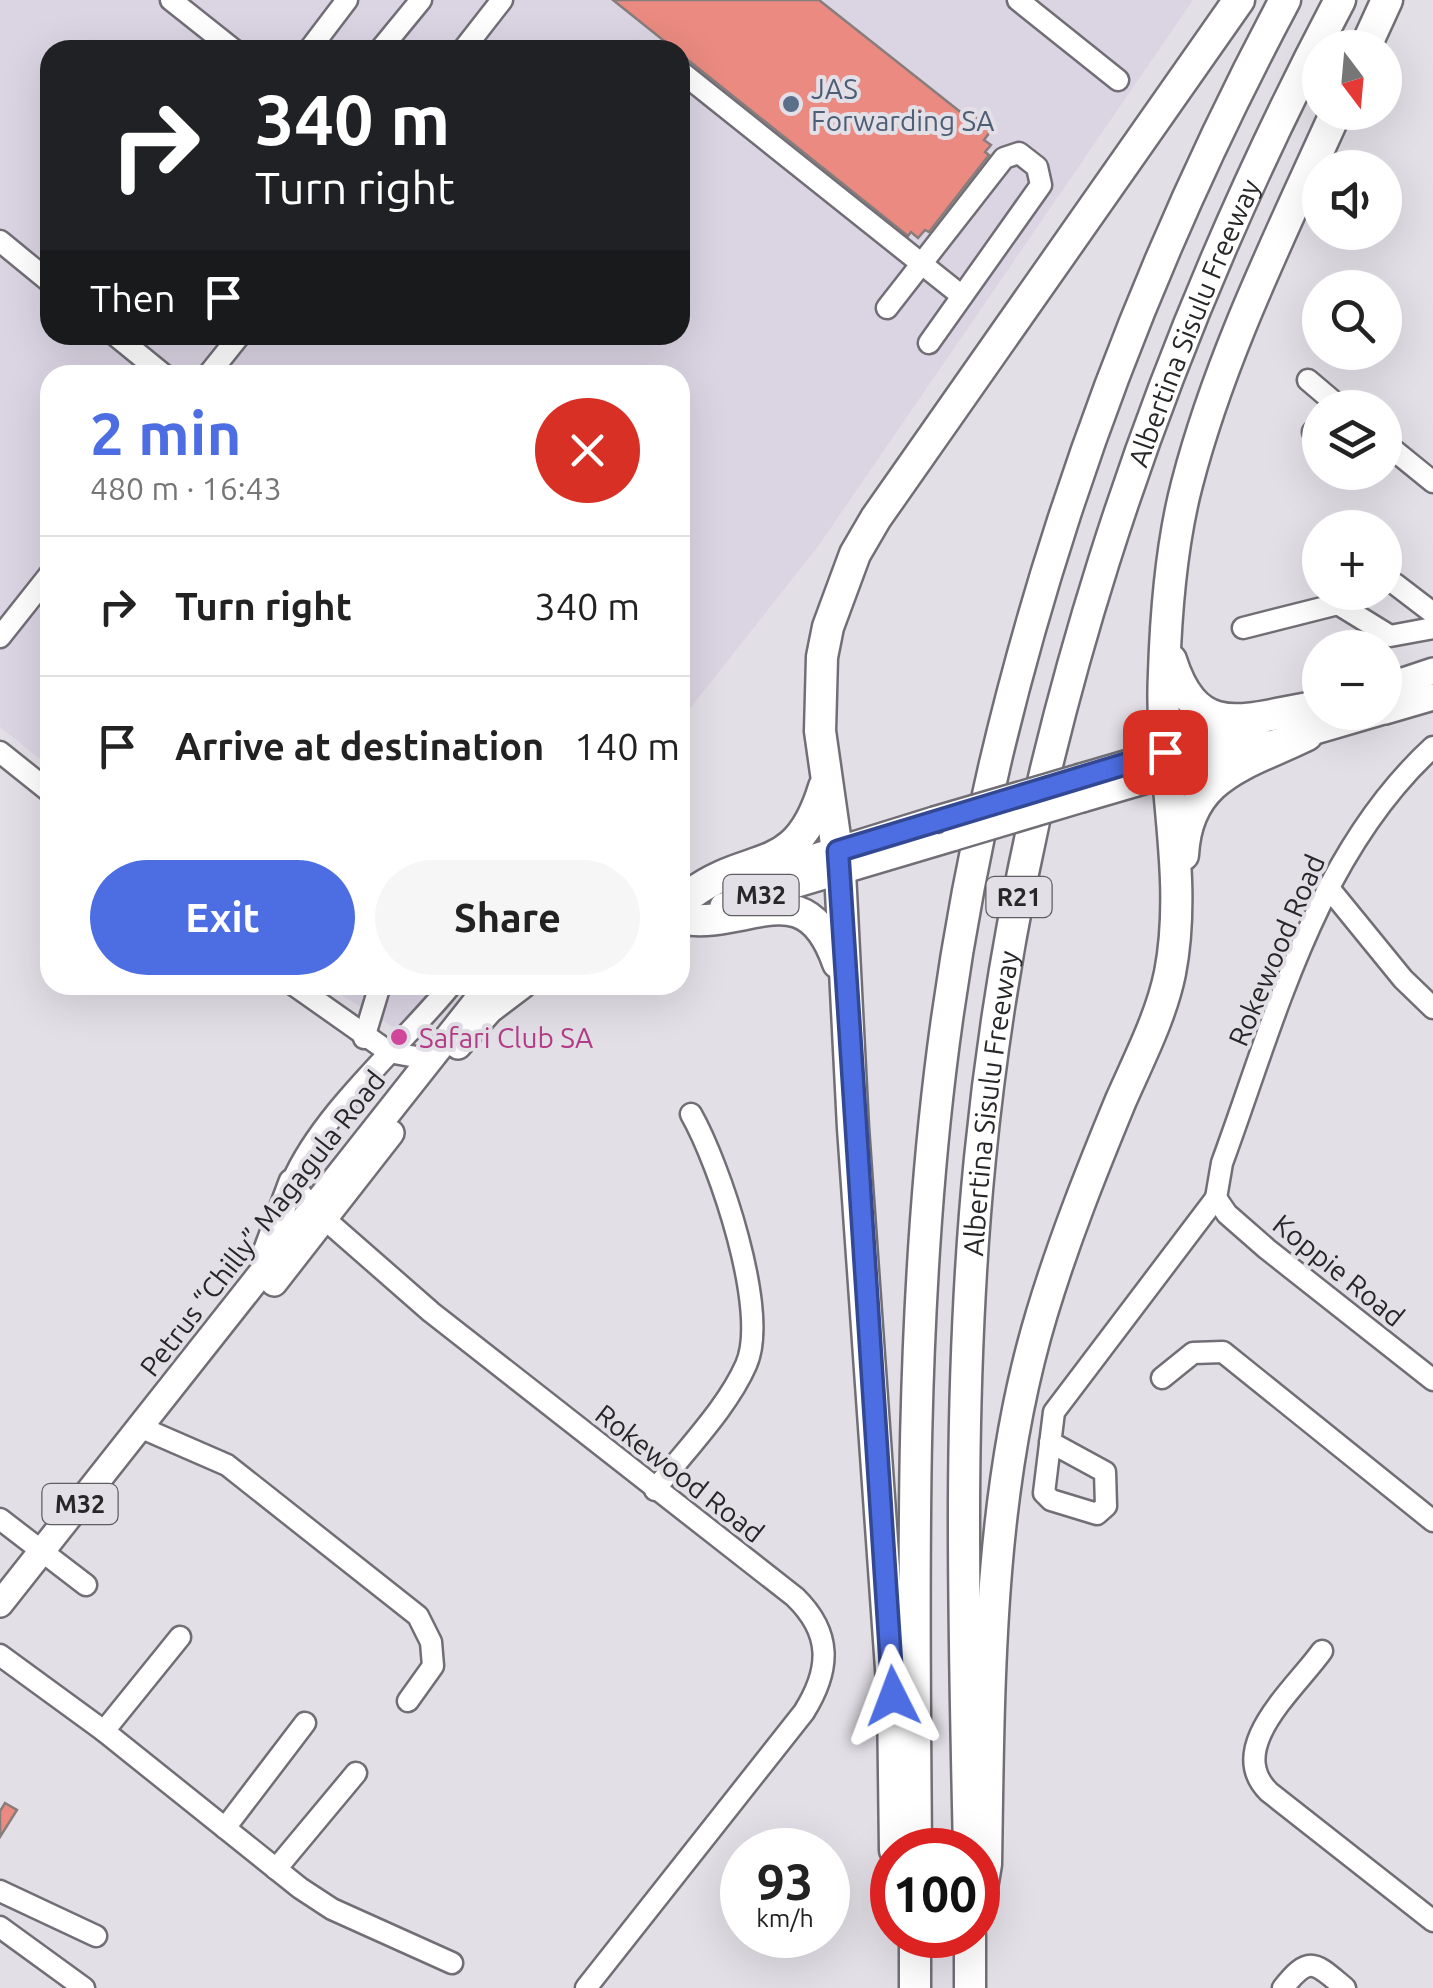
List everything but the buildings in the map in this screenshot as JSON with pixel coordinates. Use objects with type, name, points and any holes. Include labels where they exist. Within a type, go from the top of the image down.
[{"type":"highway","points":[[895,1828],[893,1696],[839,862],[820,731],[822,656],[839,592],[855,554],[919,454],[1239,0]]},
{"type":"highway","name":"Albertina Sisulu Freeway","points":[[916,1828],[916,1386],[927,1214],[940,1071],[993,779],[1035,613],[1093,432],[1186,201],[1285,0]]},
{"type":"highway","name":"Albertina Sisulu Freeway","points":[[969,1828],[964,1482],[970,1317],[980,1158],[1012,925],[1045,772],[1105,553],[1156,402],[1221,242],[1340,0]]},
{"type":"highway","points":[[1374,30],[1388,0]]},
{"type":"highway","points":[[1176,899],[1165,763],[1166,642],[1176,538],[1198,445],[1329,130]]},
{"type":"highway","points":[[1166,642],[1186,698],[1205,715],[1234,718],[1302,709]]},
{"type":"highway","points":[[987,1828],[999,1538],[1015,1424],[1054,1275],[1164,996],[1175,937],[1184,834],[1203,791],[1225,774],[1307,735]]},
{"type":"highway","points":[[690,900],[705,884],[759,865],[792,846],[812,822],[825,784]]},
{"type":"highway","points":[[690,911],[713,919],[773,908],[797,911],[820,927],[846,985]]},
{"type":"highway","points":[[915,1958],[916,1988]]},
{"type":"highway","points":[[970,1958],[970,1988]]},
{"type":"main road","points":[[1402,682],[1433,672]]},
{"type":"main road","name":"M32","points":[[1402,706],[1433,696]]},
{"type":"main road","name":"M32","points":[[839,862],[934,820],[1081,788],[1165,763],[1302,713]]},
{"type":"main road","name":"M32","points":[[1165,763],[1324,730]]},
{"type":"main road","name":"M32","points":[[690,906],[839,862],[955,837],[1081,788]]},
{"type":"main road","name":"Petrus “Chilly” Magagula Road","points":[[0,1604],[160,1405],[164,1392],[319,1214],[427,1059],[481,995]]},
{"type":"main road","name":"Petrus “Chilly” Magagula Road","points":[[160,1405],[173,1398],[448,1057],[490,1010],[510,995]]},
{"type":"main road","points":[[234,1309],[267,1251],[292,1182]]},
{"type":"street","points":[[171,0],[221,40]]},
{"type":"street","points":[[317,40],[347,0]]},
{"type":"street","points":[[388,40],[421,0]]},
{"type":"street","points":[[1018,0],[1118,80]]},
{"type":"street","points":[[469,40],[491,4]]},
{"type":"street","points":[[690,79],[962,296]]},
{"type":"street","points":[[887,308],[1004,158],[1019,153],[1037,167],[1041,185],[929,342]]},
{"type":"street","points":[[0,241],[40,274]]},
{"type":"street","points":[[126,345],[152,365]]},
{"type":"street","points":[[216,365],[232,345]]},
{"type":"street","points":[[1308,380],[1320,390]]},
{"type":"street","points":[[1402,457],[1433,482]]},
{"type":"street","points":[[0,636],[40,586]]},
{"type":"street","points":[[1402,589],[1433,612]]},
{"type":"street","points":[[1243,628],[1338,604],[1390,636],[1433,628]]},
{"type":"street","name":"Rokewood Road","points":[[1216,1198],[1222,1163],[1328,887],[1392,790],[1433,747]]},
{"type":"street","points":[[0,752],[40,784]]},
{"type":"street","points":[[1328,887],[1403,979],[1433,1008]]},
{"type":"street","points":[[307,995],[389,1052],[427,1059]]},
{"type":"street","points":[[364,1038],[377,995]]},
{"type":"street","points":[[292,1182],[304,1158],[389,1052],[443,995]]},
{"type":"street","points":[[655,1490],[734,1385],[746,1365],[751,1337],[742,1258],[728,1196],[714,1155],[691,1114]]},
{"type":"street","name":"Rokewood Road","points":[[292,1182],[319,1214],[431,1312],[808,1610],[823,1636],[824,1672],[810,1702],[586,1988]]},
{"type":"street","points":[[1050,1442],[1054,1412],[1216,1198]]},
{"type":"street","name":"Koppie Road","points":[[1216,1198],[1267,1249],[1433,1380]]},
{"type":"street","points":[[1162,1378],[1193,1353],[1224,1352],[1433,1521]]},
{"type":"street","points":[[142,1428],[228,1465],[418,1616],[431,1642],[433,1666],[408,1701]]},
{"type":"street","points":[[0,1519],[86,1586]]},
{"type":"street","points":[[104,1731],[180,1636]]},
{"type":"street","points":[[1322,1651],[1254,1746],[1254,1776],[1268,1792],[1433,1921]]},
{"type":"street","points":[[0,1655],[332,1909],[452,1963]]},
{"type":"street","points":[[225,1828],[305,1722]]},
{"type":"street","points":[[276,1869],[356,1773]]},
{"type":"street","points":[[0,1891],[96,1936]]},
{"type":"street","points":[[0,1927],[84,1988]]},
{"type":"street","points":[[1283,1988],[1299,1968],[1309,1964],[1319,1966],[1345,1988]]},
{"type":"shaded area","points":[[0,0],[1193,0],[819,545],[690,708],[690,365],[40,365],[40,759],[0,727]]},
{"type":"shaded area","points":[[341,995],[454,995],[414,1040]]},
{"type":"place","name":"JAS Forwarding SA","points":[[791,104]]},
{"type":"place","name":"Safari Club SA","points":[[399,1037]]},
{"type":"route","points":[[893,1696],[852,1128],[838,851],[1165,752]]}]
